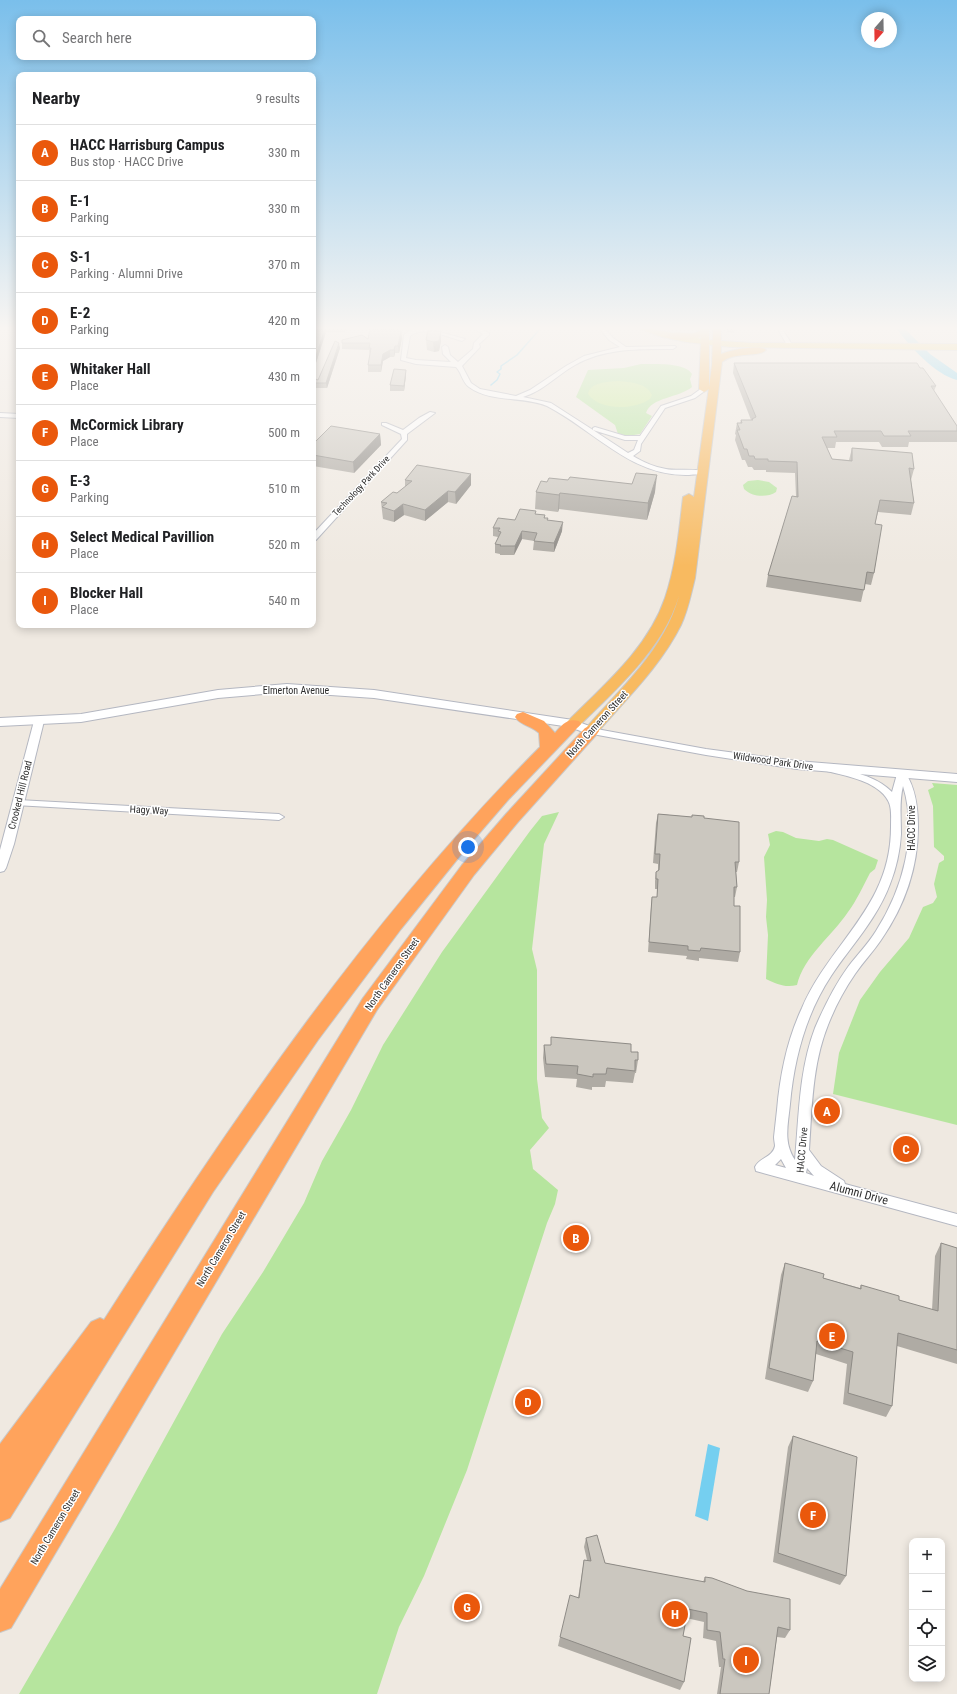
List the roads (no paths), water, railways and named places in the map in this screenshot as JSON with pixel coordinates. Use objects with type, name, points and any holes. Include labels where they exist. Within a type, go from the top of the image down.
[{"type":"highway","name":"North Cameron Street","points":[[180,1222],[290,1062],[367,958],[453,850],[548,748],[582,728],[656,657],[678,618],[689,578],[699,474],[703,408]]},
{"type":"highway","name":"North Cameron Street","points":[[0,1616],[370,1004],[421,932],[468,870],[512,818],[644,648],[665,613],[674,590],[699,474],[710,408]]},
{"type":"highway","points":[[523,716],[538,724],[546,731],[550,739],[548,748]]},
{"type":"highway","points":[[0,1466],[180,1222]]},
{"type":"highway","points":[[0,1508],[180,1222]]},
{"type":"main road","name":"Elmerton Avenue","points":[[0,722],[39,722],[102,714],[218,694],[288,688],[374,694],[523,716],[582,728]]},
{"type":"street","points":[[554,408],[576,421],[628,456],[651,468],[699,474]]},
{"type":"street","points":[[628,456],[635,453],[642,438],[662,408]]},
{"type":"street","name":"Technology Park Drive","points":[[316,535],[405,439],[404,433],[421,419],[432,413]]},
{"type":"street","points":[[0,415],[16,416]]},
{"type":"street","points":[[576,421],[616,435],[634,439],[642,438]]},
{"type":"street","points":[[384,424],[404,433]]},
{"type":"street","name":"Crooked Hill Road","points":[[0,868],[39,722]]},
{"type":"street","name":"Wildwood Park Drive","points":[[582,728],[719,754],[826,768],[957,778]]},
{"type":"street","name":"HACC Drive","points":[[826,768],[875,782],[888,793],[895,804]]},
{"type":"street","name":"HACC Drive","points":[[800,1178],[781,1148],[786,1082],[794,1043],[817,988],[834,961],[863,924],[885,884],[895,841],[895,804],[898,784],[902,774]]},
{"type":"street","name":"HACC Drive","points":[[800,1178],[807,1088],[812,1058],[820,1032],[844,982],[890,918],[907,875],[913,845],[913,817],[909,784],[902,774]]},
{"type":"street","name":"Hagy Way","points":[[18,803],[280,817]]},
{"type":"street","name":"Alumni Drive","points":[[781,1148],[774,1159],[761,1167],[957,1220]]},
{"type":"street","points":[[803,1152],[816,1170],[847,1191]]},
{"type":"water","points":[[708,1444],[720,1448],[708,1521],[695,1516]]},
{"type":"place","name":"HACC Harrisburg Campus","points":[[827,1111]]},
{"type":"place","name":"S-1","points":[[906,1149]]},
{"type":"place","name":"E-1","points":[[576,1238]]},
{"type":"place","name":"Whitaker Hall","points":[[832,1336]]},
{"type":"place","name":"E-2","points":[[528,1402]]},
{"type":"place","name":"McCormick Library","points":[[813,1515]]},
{"type":"place","name":"E-3","points":[[467,1607]]},
{"type":"place","name":"Select Medical Pavillion","points":[[675,1614]]},
{"type":"place","name":"Blocker Hall","points":[[746,1660]]}]
